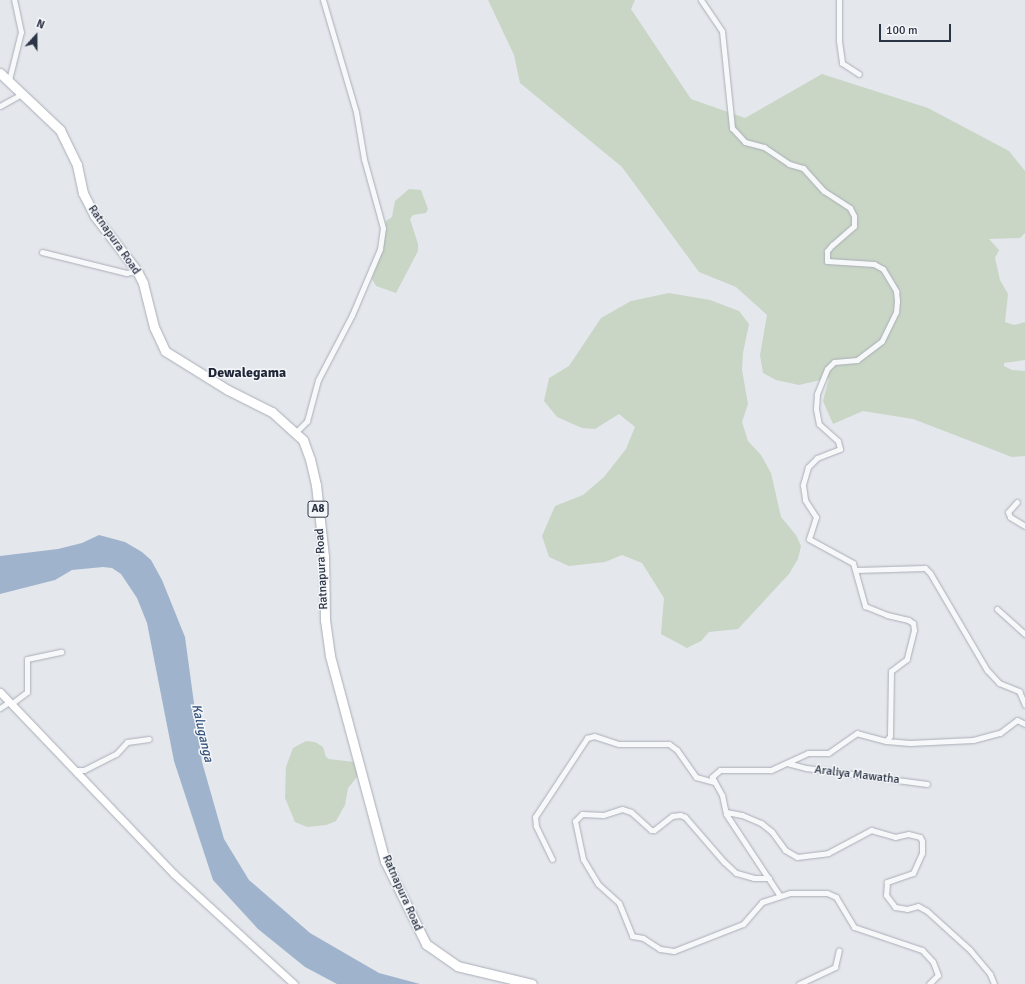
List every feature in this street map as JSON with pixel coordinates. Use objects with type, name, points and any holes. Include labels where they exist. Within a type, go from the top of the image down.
[{"type":"highway","name":"Ratnapura Road","points":[[0,73],[10,80],[60,130],[77,165],[83,192],[94,215],[137,270],[143,283],[154,327],[165,351],[194,371],[272,412],[296,432],[303,440],[310,459],[316,485],[324,556],[325,620],[330,656],[385,861],[426,944],[457,966],[532,984]]},
{"type":"street","points":[[10,80],[20,32],[14,0]]},
{"type":"street","points":[[296,432],[307,421],[318,380],[352,315],[380,249],[383,228],[364,159],[356,112],[323,0]]},
{"type":"street","points":[[701,0],[722,31],[732,128],[745,142],[764,147],[789,164],[803,168],[824,191],[850,208],[854,216],[854,226],[832,245],[828,252],[829,263],[849,261],[874,264],[888,274],[896,290],[896,312],[882,341],[857,360],[834,362],[827,369],[817,394],[819,424],[838,441],[840,449],[817,458],[808,467],[803,494],[816,517],[809,539],[831,554],[848,559],[856,570],[865,606],[886,615],[908,620],[914,630],[907,659],[891,671],[891,732],[886,741]]},
{"type":"street","points":[[839,0],[839,41],[842,62],[859,74]]},
{"type":"street","points":[[0,106],[22,93]]},
{"type":"street","points":[[42,252],[126,273],[137,270]]},
{"type":"street","points":[[1017,502],[1008,512],[1010,517],[1025,526]]},
{"type":"street","points":[[856,570],[925,568],[930,573],[987,670],[999,683],[1019,691],[1025,705]]},
{"type":"street","points":[[997,609],[1025,634]]},
{"type":"street","points":[[0,708],[27,692],[26,659],[61,652]]},
{"type":"street","points":[[0,692],[77,775],[174,874],[294,984]]},
{"type":"street","points":[[712,782],[714,774],[720,770],[762,772],[787,763],[808,753],[828,753],[857,733],[886,741],[910,743],[973,740],[1000,733],[1017,720],[1025,724]]},
{"type":"street","points":[[552,859],[536,826],[535,817],[587,738],[594,736],[619,744],[669,744],[677,750],[696,777],[712,782],[722,795],[726,812],[780,896]]},
{"type":"street","points":[[77,775],[78,770],[84,770],[116,754],[127,742],[149,739]]},
{"type":"street","name":"Araliya Mawatha","points":[[787,763],[836,773],[927,784]]},
{"type":"street","points":[[769,878],[754,878],[736,873],[724,862],[685,817],[680,815],[672,816],[651,830],[631,812],[622,809],[603,815],[582,814],[575,821],[583,859],[598,884],[619,902],[625,914],[628,932],[632,936],[643,938],[660,949],[674,951],[731,930],[743,924],[762,902],[780,896],[815,891],[836,897],[854,927],[922,950],[933,962],[938,975],[929,984]]},
{"type":"street","points":[[726,812],[742,815],[761,823],[772,832],[785,850],[798,857],[828,852],[871,830],[895,837],[908,834],[920,837],[922,841],[922,853],[913,873],[887,882],[886,895],[895,907],[907,909],[918,906],[927,912],[970,950],[990,974],[994,984]]},
{"type":"street","points":[[799,984],[835,966],[840,950]]},
{"type":"green space","points":[[488,0],[635,0],[631,9],[691,99],[745,118],[822,74],[928,108],[1009,151],[1025,171],[1025,233],[1020,238],[989,239],[999,250],[995,258],[1000,280],[1008,294],[1005,322],[1014,325],[1025,322],[1025,360],[1004,363],[1004,366],[1012,370],[1025,371],[1025,456],[1012,457],[913,419],[863,411],[833,424],[823,401],[829,378],[799,385],[776,380],[763,373],[760,355],[767,315],[736,287],[699,272],[622,167],[520,83],[514,55]]},
{"type":"green space","points":[[409,189],[421,190],[428,209],[426,213],[413,215],[410,219],[418,244],[418,251],[396,293],[376,286],[372,279],[383,246],[386,221],[392,217],[395,201]]},
{"type":"green space","points":[[669,293],[710,300],[739,311],[749,324],[743,353],[742,370],[748,404],[742,422],[748,441],[761,455],[771,473],[781,517],[796,535],[801,546],[798,559],[789,574],[738,629],[709,632],[701,641],[687,648],[661,634],[664,598],[642,563],[622,555],[605,562],[569,566],[549,557],[542,536],[555,506],[583,495],[604,477],[626,449],[635,427],[619,414],[595,429],[582,428],[557,417],[544,401],[549,378],[569,366],[601,318],[631,301]]},
{"type":"green space","points":[[306,741],[315,742],[323,747],[326,757],[329,759],[354,762],[357,770],[357,777],[348,788],[345,805],[336,821],[326,825],[307,827],[295,822],[285,798],[286,767],[293,748]]},
{"type":"water","points":[[99,535],[125,542],[142,552],[151,560],[162,580],[185,637],[202,762],[224,839],[249,880],[310,933],[379,973],[420,984],[337,984],[305,967],[258,929],[213,880],[174,761],[147,623],[137,598],[121,574],[112,568],[103,567],[72,570],[55,580],[0,594],[0,556],[58,549],[82,543]]},
{"type":"district","name":"Dewalegama","points":[[247,373]]},
{"type":"water label","name":"Kaluganga","points":[[202,733]]}]
